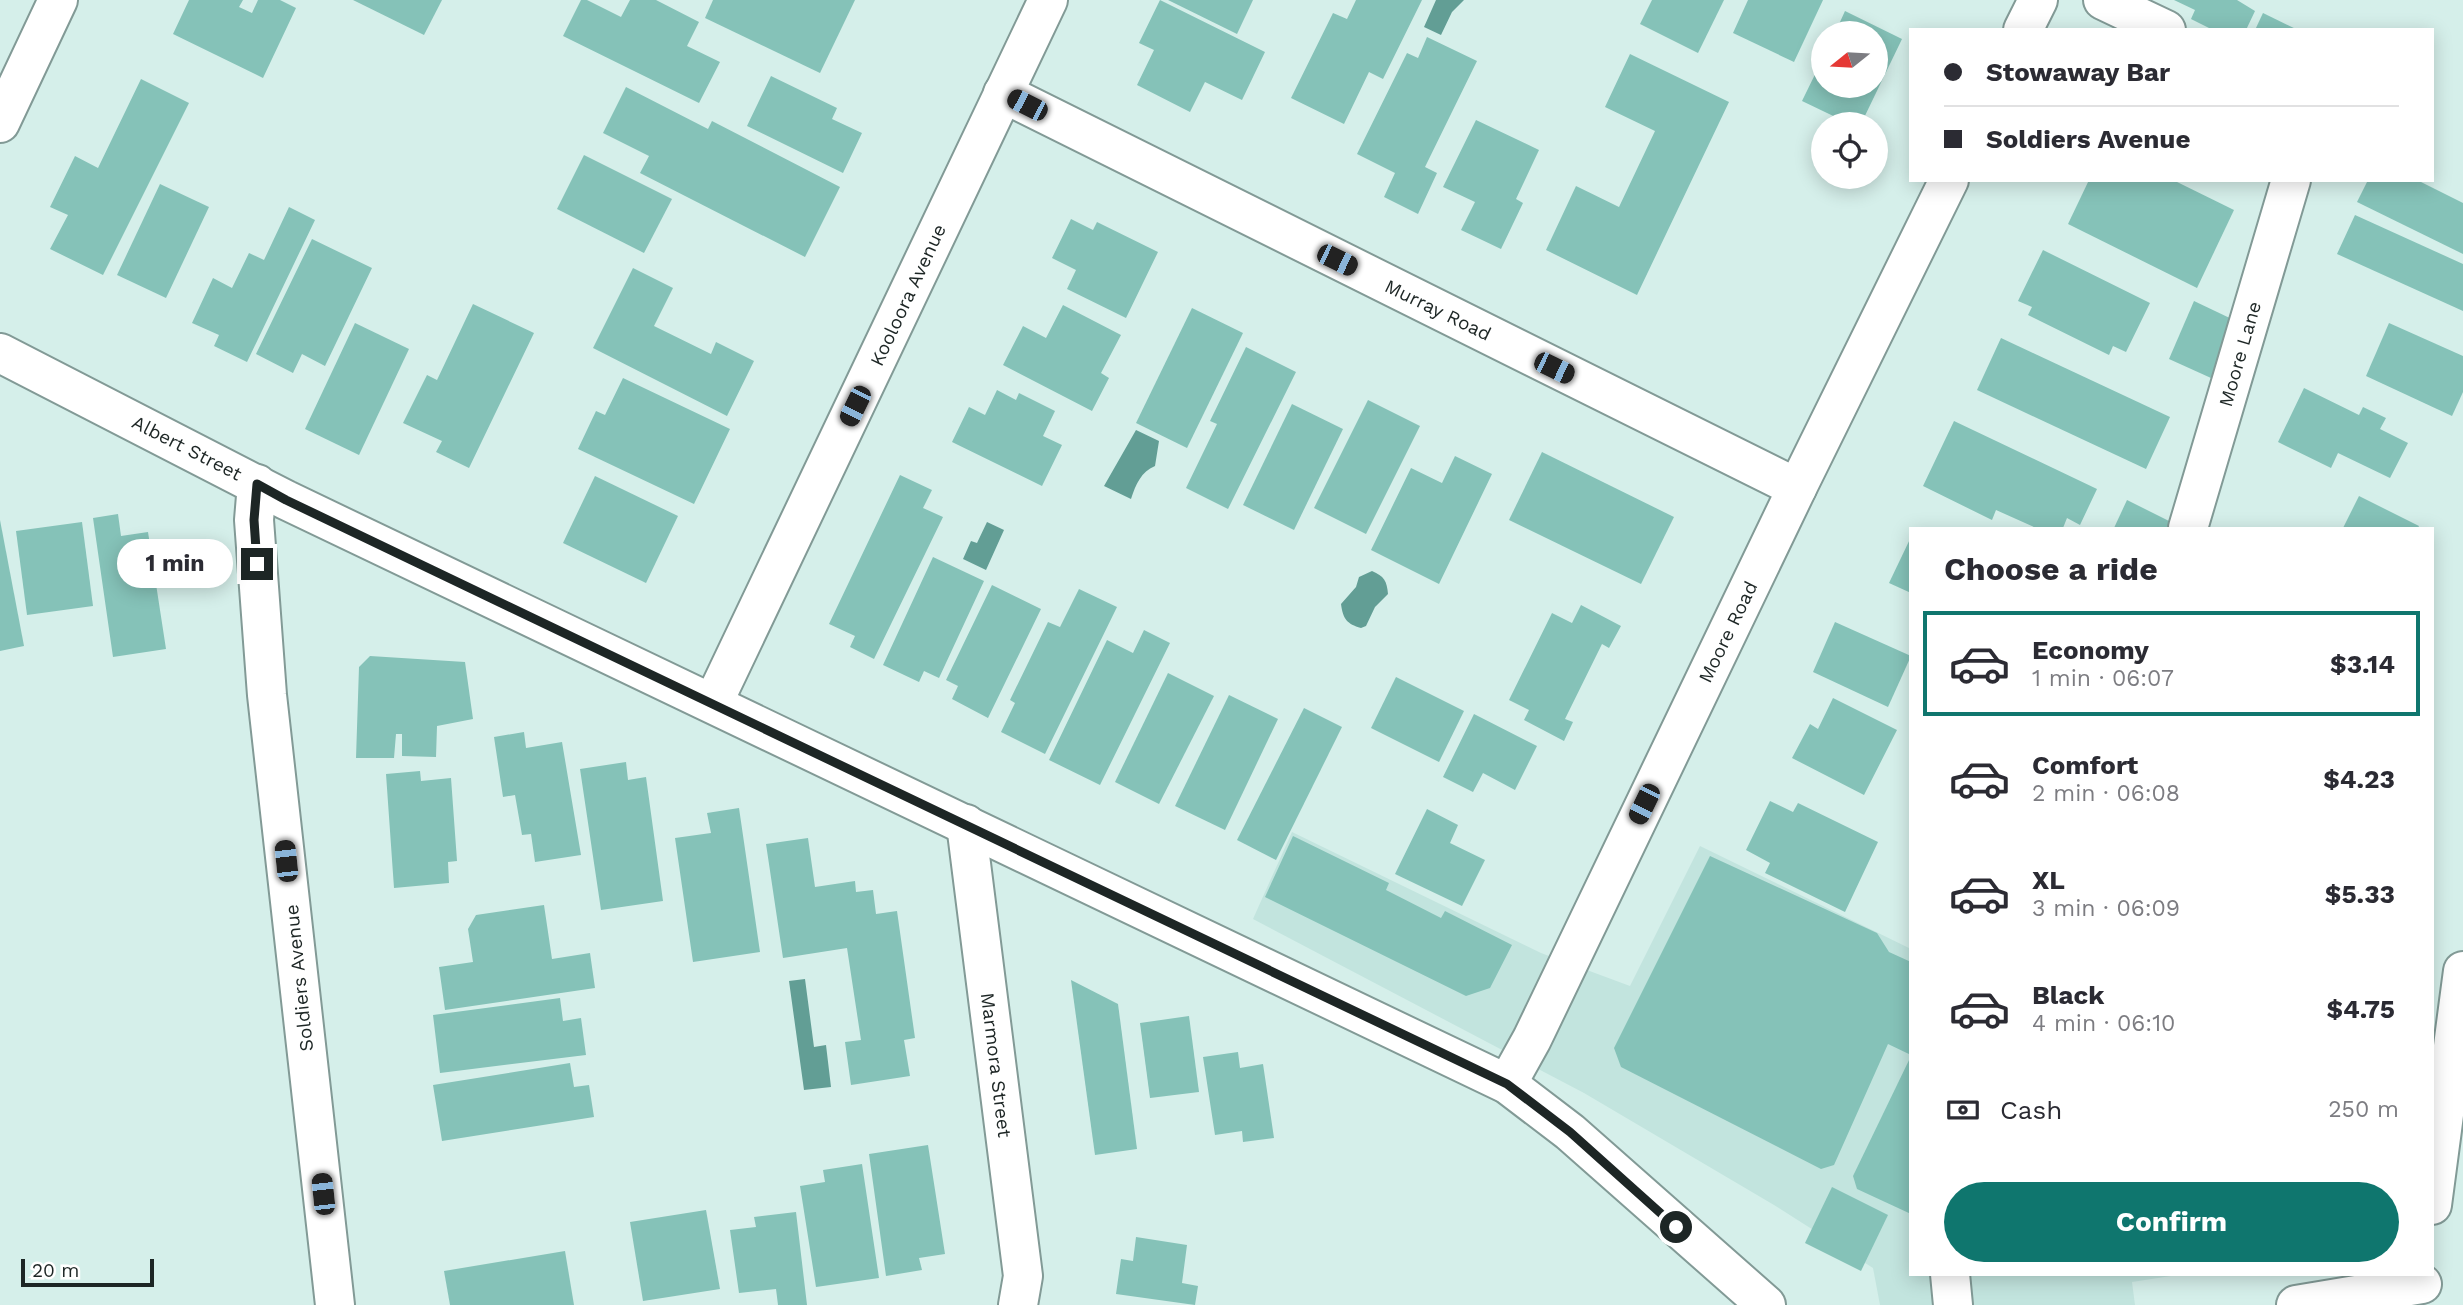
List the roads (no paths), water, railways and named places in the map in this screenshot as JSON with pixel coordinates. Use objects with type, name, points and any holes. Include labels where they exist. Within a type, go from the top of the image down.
[{"type":"street","points":[[0,124],[58,0]]},
{"type":"street","name":"Kooloora Avenue","points":[[713,703],[1048,0]]},
{"type":"street","points":[[2024,28],[2038,0]]},
{"type":"street","points":[[2103,0],[2162,28]]},
{"type":"street","name":"Murray Road","points":[[1003,93],[1797,488]]},
{"type":"street","name":"Moore Road","points":[[1507,1084],[1532,1039],[1797,488],[1948,182]]},
{"type":"street","name":"Moore Lane","points":[[2188,527],[2290,182]]},
{"type":"street","name":"Albert Street","points":[[0,353],[286,500],[1507,1084],[1570,1132],[1766,1305]]},
{"type":"street","name":"Soldiers Avenue","points":[[257,484],[254,520],[267,695],[335,1305]]},
{"type":"street","name":"Marmora Street","points":[[966,824],[1023,1276],[1018,1305]]},
{"type":"street","points":[[2434,1190],[2463,971]]},
{"type":"street","points":[[1950,1276],[1953,1305]]},
{"type":"street","points":[[2296,1305],[2423,1288]]}]
